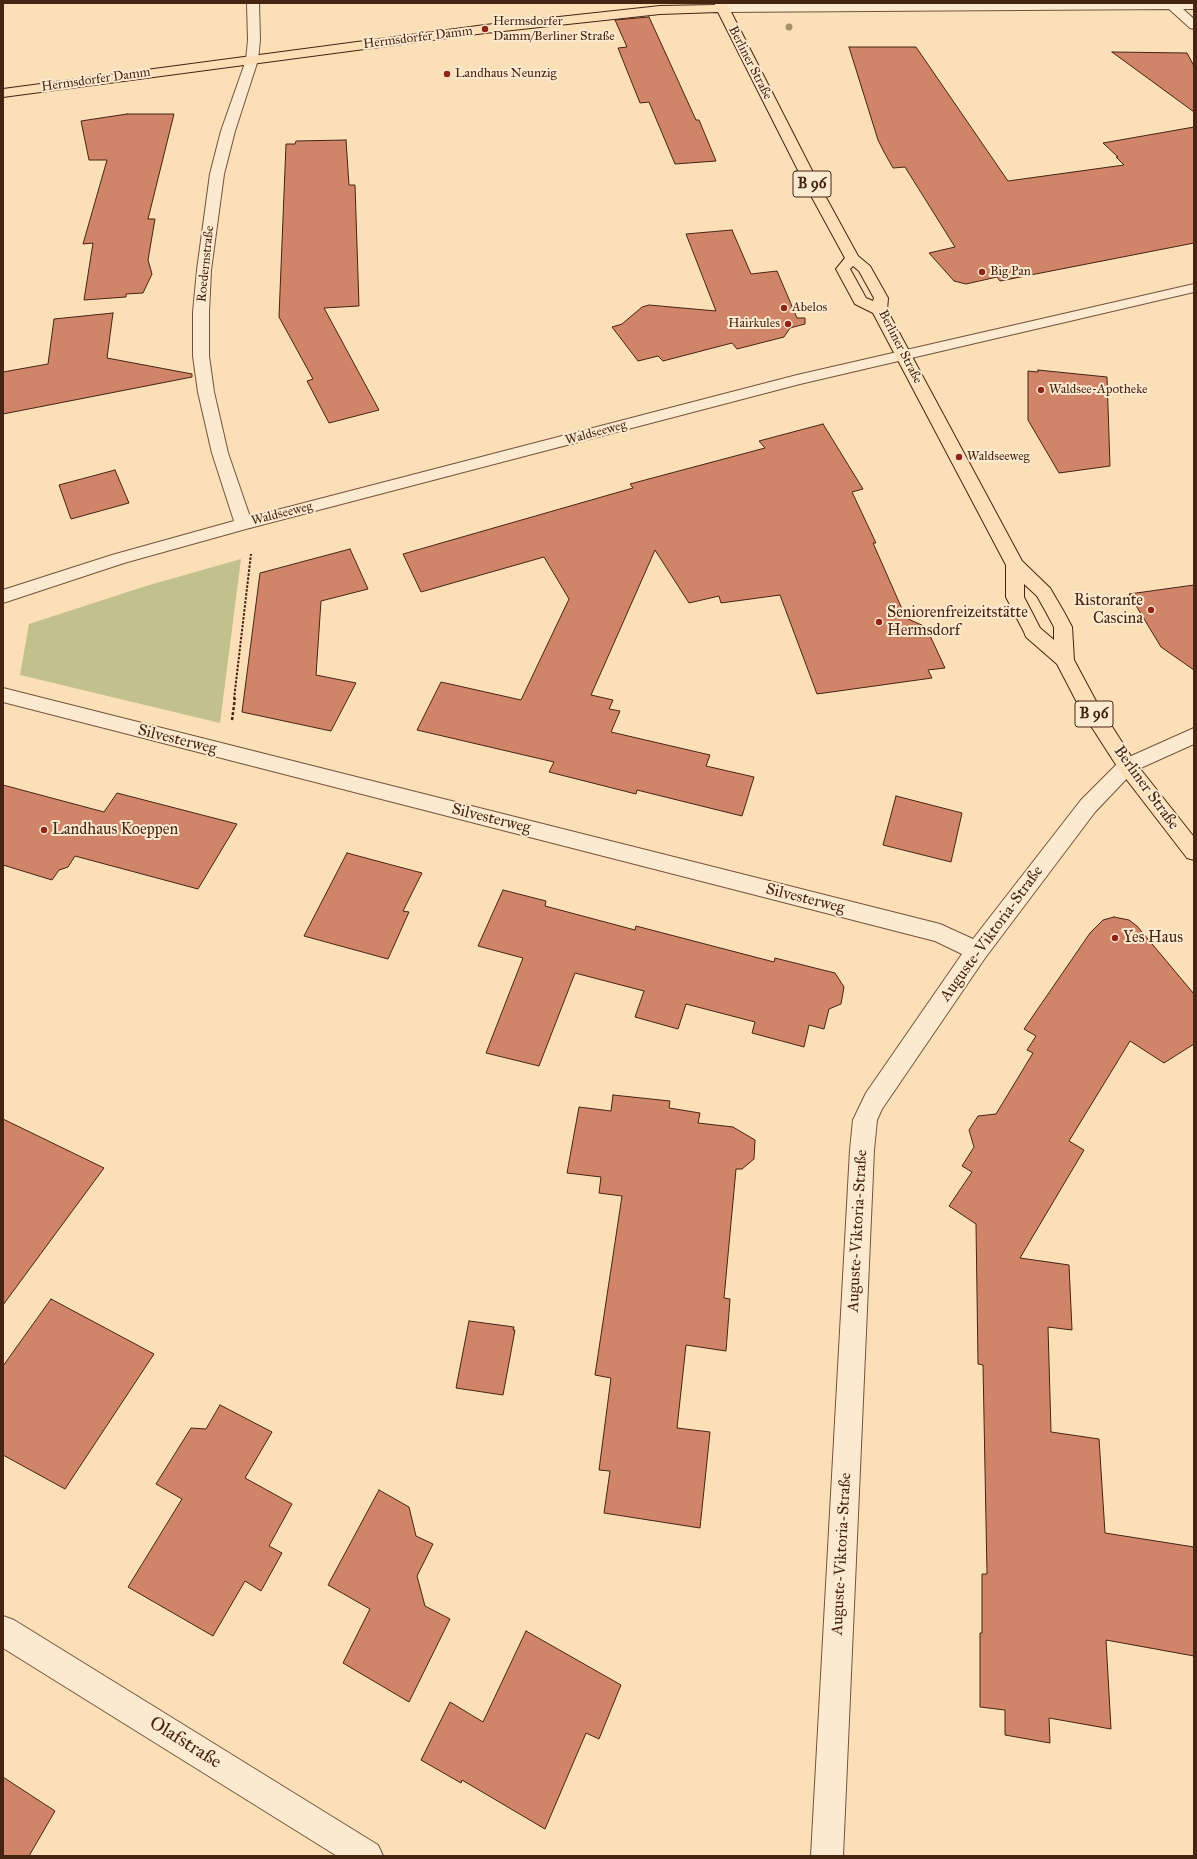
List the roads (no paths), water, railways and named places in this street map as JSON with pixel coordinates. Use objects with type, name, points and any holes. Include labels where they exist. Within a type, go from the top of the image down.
[{"type":"main road","name":"Hermsdorfer Damm","points":[[3,93],[485,29],[632,13],[722,6]]},
{"type":"main road","name":"Berliner Straße","points":[[722,6],[816,192],[852,258],[843,269],[860,301],[879,310],[1015,565],[1044,592],[1063,626],[1064,660]]},
{"type":"main road","name":"Berliner Straße","points":[[1015,565],[1015,597],[1033,632],[1064,660],[1089,707],[1127,766],[1194,852]]},
{"type":"street","name":"Roedernstraße","points":[[244,524],[220,453],[206,392],[201,356],[200,312],[217,174],[228,131],[252,60],[254,40],[253,3]]},
{"type":"street","name":"Hermsdorfer Damm","points":[[722,6],[1171,4],[1194,6]]},
{"type":"street","points":[[1171,4],[1194,25]]},
{"type":"street","name":"Waldseeweg","points":[[3,597],[118,559],[244,524],[797,380],[1194,288]]},
{"type":"street","name":"Silvesterweg","points":[[3,695],[940,933],[977,951]]},
{"type":"street","name":"Auguste-Viktoria-Straße","points":[[827,1856],[862,1150],[865,1120],[874,1101],[977,951],[1088,806],[1127,766],[1194,735]]},
{"type":"street","name":"Olafstraße","points":[[3,1631],[367,1856]]},
{"type":"place","name":"Hermsdorfer Damm/Berliner Straße","points":[[485,29]]},
{"type":"place","name":"Landhaus Neunzig","points":[[447,74]]},
{"type":"place","name":"Big Pan","points":[[982,272]]},
{"type":"place","name":"Abelos","points":[[784,308]]},
{"type":"place","name":"Hairkules","points":[[788,324]]},
{"type":"place","name":"Waldsee-Apotheke","points":[[1041,390]]},
{"type":"place","name":"Waldseeweg","points":[[959,457]]},
{"type":"place","name":"Ristorante Cascina","points":[[1151,610]]},
{"type":"place","name":"Seniorenfreizeitstätte Hermsdorf","points":[[879,622]]},
{"type":"place","name":"Landhaus Koeppen","points":[[44,830]]},
{"type":"place","name":"Yes Haus","points":[[1115,938]]}]
